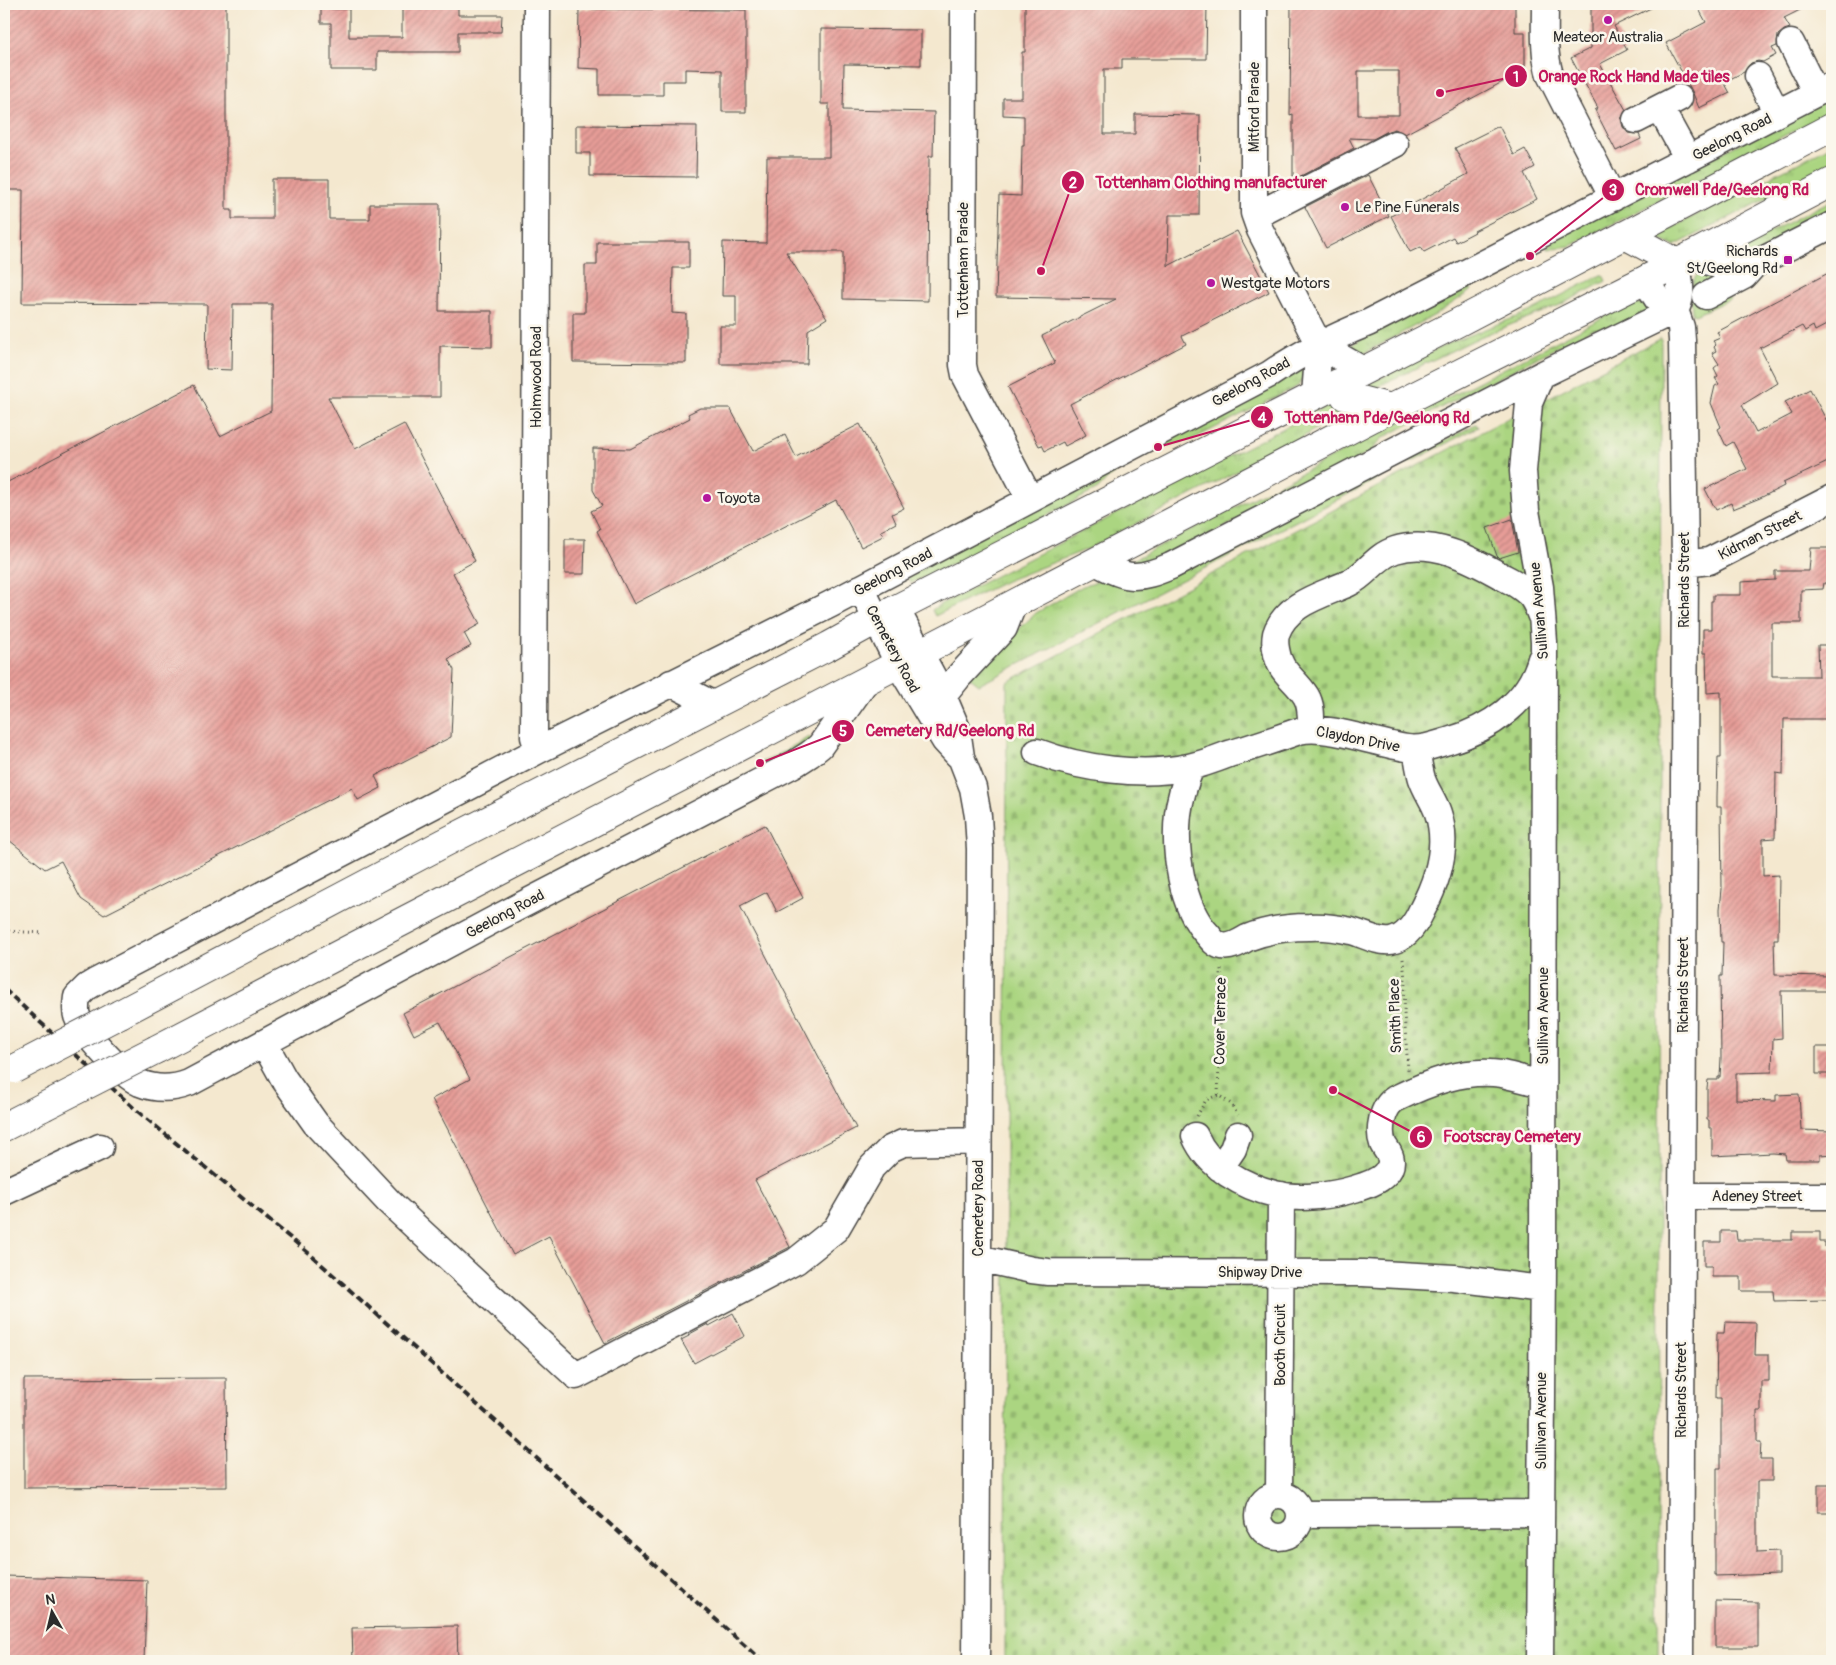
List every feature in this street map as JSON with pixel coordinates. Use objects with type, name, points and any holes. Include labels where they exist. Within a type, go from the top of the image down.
[{"type":"highway","points":[[9,1071],[444,843],[1832,127]]},
{"type":"highway","name":"Geelong Road","points":[[4,1127],[1391,408],[1832,182]]},
{"type":"highway","points":[[1625,235],[1684,259]]},
{"type":"highway","points":[[1625,235],[1644,280]]},
{"type":"highway","points":[[1338,383],[1345,396],[1391,408]]},
{"type":"street","name":"Holmwood Road","points":[[537,4],[534,737],[539,750]]},
{"type":"street","name":"Tottenham Parade","points":[[964,4],[962,365],[965,375],[1030,499]]},
{"type":"street","name":"Mitford Parade","points":[[1254,4],[1253,200],[1255,216],[1260,230],[1319,345]]},
{"type":"street","points":[[1545,4],[1546,54],[1550,75],[1613,198]]},
{"type":"street","points":[[1791,43],[1824,89]]},
{"type":"street","points":[[1758,76],[1777,113]]},
{"type":"street","name":"Geelong Road","points":[[865,682],[820,746],[810,754],[497,918],[189,1083],[175,1088],[164,1089],[139,1083],[123,1071],[90,1037],[76,1015],[76,997],[97,981],[539,750],[861,588],[1270,374],[1292,359],[1342,333],[1368,324],[1824,89]]},
{"type":"street","points":[[1636,120],[1670,103],[1688,159]]},
{"type":"street","points":[[1255,216],[1395,144]]},
{"type":"street","points":[[1096,562],[1114,572],[1135,577],[1148,575],[1171,566],[1541,375],[1674,310],[1678,305],[1681,295],[1684,259],[1727,268],[1741,268],[1754,265],[1832,225]]},
{"type":"street","points":[[1706,296],[1744,276],[1754,265]]},
{"type":"street","points":[[1644,280],[1662,306],[1674,310]]},
{"type":"street","name":"Richards Street","points":[[1674,310],[1681,327],[1682,349],[1685,564],[1680,1661]]},
{"type":"street","points":[[1315,395],[1319,345],[1363,370]]},
{"type":"street","name":"Sullivan Avenue","points":[[1540,1661],[1544,633],[1536,561],[1526,511],[1523,471],[1529,403],[1541,375]]},
{"type":"street","name":"Kidman Street","points":[[1685,564],[1709,561],[1832,498]]},
{"type":"street","points":[[1311,729],[1311,710],[1306,697],[1284,671],[1278,659],[1275,638],[1279,626],[1285,618],[1300,606],[1323,592],[1354,580],[1387,553],[1401,548],[1422,547],[1443,550],[1466,558],[1528,593],[1536,604],[1544,633]]},
{"type":"street","name":"Cemetery Road","points":[[861,588],[886,615],[909,659],[944,741],[961,757]]},
{"type":"street","points":[[943,696],[1004,628],[1013,604]]},
{"type":"street","name":"Claydon Drive","points":[[1038,752],[1064,761],[1103,768],[1150,770],[1191,767],[1299,731],[1311,729],[1416,749],[1437,745],[1483,728],[1516,703],[1533,680],[1540,665],[1544,633]]},
{"type":"street","name":"Cemetery Road","points":[[909,659],[943,696],[957,729],[961,757],[973,788],[978,816],[980,848],[976,1661]]},
{"type":"street","points":[[671,684],[714,705]]},
{"type":"street","points":[[1191,767],[1183,788],[1178,813],[1177,838],[1179,861],[1190,905],[1196,920],[1221,955],[1232,946],[1257,934],[1272,930],[1300,927],[1336,928],[1386,941],[1397,939],[1409,930],[1424,907],[1435,879],[1443,850],[1440,819],[1422,779],[1416,749]]},
{"type":"street","points":[[264,1043],[284,1079],[316,1124],[389,1202],[576,1376],[796,1262],[836,1229],[872,1167],[890,1149],[903,1143],[978,1141]]},
{"type":"street","points":[[1195,1136],[1202,1151],[1220,1168],[1244,1182],[1281,1195],[1303,1196],[1335,1193],[1358,1188],[1382,1177],[1390,1168],[1391,1161],[1382,1137],[1381,1128],[1384,1114],[1391,1101],[1449,1077],[1472,1074],[1500,1074],[1543,1084]]},
{"type":"street","points":[[1220,1168],[1233,1149],[1238,1136]]},
{"type":"street","points":[[4,1192],[100,1148]]},
{"type":"street","name":"Booth Circuit","points":[[1279,1495],[1281,1195]]},
{"type":"street","name":"Adeney Street","points":[[1682,1196],[1832,1196]]},
{"type":"street","name":"Shipway Drive","points":[[978,1258],[1042,1272],[1356,1273],[1490,1281],[1542,1289]]},
{"type":"street","points":[[1279,1495],[1293,1500],[1300,1514],[1298,1525],[1289,1534],[1277,1537],[1270,1535],[1264,1530],[1258,1520],[1259,1508],[1268,1498],[1279,1495]]},
{"type":"street","points":[[1300,1514],[1541,1513]]},
{"type":"path","points":[[4,931],[43,933]]},
{"type":"path","name":"Smith Place","points":[[1397,939],[1404,966],[1404,1008],[1408,1065],[1407,1094]]},
{"type":"path","name":"Cover Terrace","points":[[1218,1095],[1220,1038],[1218,1006],[1221,955]]},
{"type":"path","points":[[1195,1136],[1196,1120],[1203,1103],[1210,1097],[1218,1095],[1228,1101],[1236,1110],[1239,1122],[1238,1136]]},
{"type":"green space","points":[[1832,97],[1832,111],[1570,246],[1548,249],[1545,242]]},
{"type":"green space","points":[[1832,145],[1832,165],[1674,246],[1659,239],[1666,231]]},
{"type":"green space","points":[[1832,200],[1832,214],[1752,256],[1721,257]]},
{"type":"green space","points":[[1704,270],[1710,270],[1730,299],[1695,315],[1692,314],[1691,296],[1693,283],[1695,278]]},
{"type":"green space","points":[[1603,275],[1606,281],[1560,305],[1480,337],[1375,388],[1368,389],[1363,387],[1451,342],[1529,312]]},
{"type":"green space","points":[[1466,281],[1472,290],[1435,315],[1360,354],[1347,348],[1363,338]]},
{"type":"green space","points":[[1642,304],[1653,309],[1618,328],[1592,329],[1388,435],[1381,439],[1371,452],[1152,564],[1127,563],[1627,305]]},
{"type":"green space","points":[[1661,338],[1658,1661],[1005,1661],[1007,682],[1514,415],[1516,418],[1544,400]]},
{"type":"green space","points":[[1305,360],[1306,373],[1298,386],[1191,440],[1161,447],[1157,440]]},
{"type":"green space","points":[[1329,405],[1334,407],[1337,415],[1298,440],[1088,549],[1006,581],[935,616],[932,610],[939,605]]},
{"type":"green space","points":[[1476,424],[1478,427],[979,685],[969,677],[1036,613],[1083,586],[1108,579],[1387,468],[1392,468]]},
{"type":"green space","points":[[1121,459],[1125,466],[1108,478],[1098,489],[955,563],[911,583],[907,576]]},
{"type":"green space","points":[[809,737],[813,741],[764,769],[761,762]]},
{"type":"building","points":[[4,4],[226,4],[226,210],[232,210],[232,219],[272,219],[272,179],[329,179],[329,219],[370,219],[370,204],[440,204],[439,311],[492,311],[492,347],[440,346],[440,397],[328,397],[355,449],[404,424],[475,561],[453,573],[480,624],[464,633],[471,646],[448,659],[454,670],[451,737],[375,776],[381,788],[358,800],[352,788],[104,915],[81,899],[61,861],[45,869],[4,836],[4,484],[194,385],[220,436],[271,411],[272,304],[233,304],[232,370],[206,369],[207,304],[22,303],[23,190],[4,190]]},
{"type":"building","points":[[402,4],[458,4],[458,15],[502,15],[501,32],[458,32],[458,52],[377,52],[377,70],[331,70],[331,23],[321,23],[321,9],[349,9],[349,37],[402,37]]},
{"type":"building","points":[[1025,4],[1207,4],[1206,59],[1122,59],[1122,69],[1104,69],[1104,134],[1135,134],[1135,114],[1200,115],[1199,215],[1169,215],[1168,266],[1237,231],[1269,292],[1182,336],[1186,344],[1070,404],[1086,435],[1065,446],[1063,442],[1045,451],[1042,445],[1039,446],[1008,387],[1055,363],[1042,336],[1116,299],[996,297],[999,195],[1021,196],[1024,116],[1003,115],[1003,98],[1022,98],[1022,52],[1025,52]]},
{"type":"building","points":[[1291,4],[1515,4],[1515,32],[1525,32],[1525,70],[1405,134],[1395,129],[1373,139],[1349,138],[1354,148],[1293,180],[1293,114],[1290,115]],"holes":[[[1358,71],[1399,71],[1399,115],[1358,115]]]},
{"type":"building","points":[[1591,4],[1659,4],[1614,26],[1627,50],[1600,64],[1626,110],[1621,119],[1623,127],[1628,133],[1639,134],[1641,139],[1616,151],[1595,110],[1598,108],[1571,58],[1591,48]]},
{"type":"building","points":[[1696,4],[1812,4],[1784,18],[1790,28],[1778,35],[1777,46],[1772,48],[1776,55],[1763,62],[1751,63],[1744,72],[1724,82],[1730,93],[1699,108],[1666,43],[1706,22]]},
{"type":"building","points":[[579,9],[746,10],[746,112],[722,112],[722,70],[685,69],[685,81],[663,81],[663,95],[599,95],[599,69],[578,68]]},
{"type":"building","points":[[821,29],[921,30],[921,65],[844,64],[843,110],[934,112],[933,156],[929,156],[928,301],[843,299],[843,252],[786,252],[827,318],[808,330],[807,364],[720,364],[720,326],[736,326],[736,296],[722,296],[723,242],[766,243],[767,157],[829,157],[829,104],[821,104]]},
{"type":"building","points":[[576,125],[697,126],[696,177],[590,176],[590,153],[576,153]]},
{"type":"building","points":[[1499,126],[1514,155],[1525,149],[1535,167],[1524,173],[1537,199],[1456,242],[1453,237],[1424,252],[1421,247],[1410,252],[1391,216],[1468,174],[1455,148]]},
{"type":"building","name":"Le Pine Funerals","points":[[1368,175],[1389,216],[1326,248],[1305,207]]},
{"type":"building","points":[[597,242],[689,242],[689,268],[673,268],[672,313],[686,314],[686,363],[573,362],[573,313],[585,313],[585,265],[597,265]]},
{"type":"building","points":[[1832,271],[1832,322],[1815,331],[1813,326],[1805,331],[1802,326],[1760,348],[1778,383],[1742,405],[1756,433],[1792,414],[1785,402],[1810,389],[1832,431],[1832,460],[1783,483],[1784,486],[1760,498],[1733,509],[1731,503],[1716,510],[1705,489],[1747,469],[1733,442],[1726,446],[1718,429],[1721,427],[1711,403],[1715,386],[1719,384],[1715,378],[1718,376],[1714,368],[1719,364],[1712,353],[1716,351],[1714,347],[1716,345],[1713,341],[1720,338],[1717,332]]},
{"type":"building","name":"Toyota","points":[[700,408],[730,408],[753,451],[785,435],[796,457],[860,424],[904,508],[892,514],[896,523],[881,531],[883,536],[861,547],[836,500],[634,604],[597,531],[600,529],[591,511],[602,506],[593,490],[593,448],[630,449],[690,418],[688,414]]},
{"type":"building","points":[[1512,519],[1518,552],[1499,558],[1487,528]]},
{"type":"building","points":[[565,539],[585,539],[584,574],[565,574]]},
{"type":"building","points":[[1811,548],[1832,548],[1832,583],[1824,583],[1823,589],[1801,590],[1801,623],[1772,623],[1772,676],[1819,676],[1818,645],[1832,645],[1832,719],[1784,719],[1783,774],[1776,773],[1775,838],[1763,839],[1763,876],[1779,875],[1778,939],[1774,939],[1775,975],[1832,976],[1832,991],[1781,991],[1782,1038],[1773,1039],[1772,1072],[1736,1073],[1736,1100],[1776,1101],[1776,1095],[1799,1094],[1801,1130],[1832,1131],[1832,1154],[1820,1155],[1820,1160],[1786,1160],[1785,1154],[1773,1153],[1712,1156],[1712,1128],[1709,1128],[1709,1120],[1707,1120],[1707,1088],[1708,1080],[1718,1080],[1718,1077],[1720,1077],[1721,1058],[1720,976],[1722,976],[1723,942],[1721,942],[1720,909],[1722,889],[1721,807],[1717,807],[1717,796],[1718,758],[1721,758],[1721,692],[1707,693],[1703,629],[1711,629],[1711,601],[1713,601],[1713,595],[1741,595],[1741,582],[1775,580],[1775,571],[1809,571]]},
{"type":"building","points":[[765,825],[803,898],[777,912],[767,892],[740,906],[856,1128],[755,1180],[790,1247],[605,1343],[549,1236],[513,1255],[432,1099],[470,1079],[440,1022],[414,1035],[403,1013]]},
{"type":"building","points":[[1816,1047],[1832,1047],[1832,1074],[1816,1074]]},
{"type":"building","points":[[1721,1231],[1736,1231],[1737,1240],[1792,1240],[1792,1232],[1820,1232],[1820,1242],[1825,1242],[1825,1247],[1832,1247],[1832,1290],[1828,1290],[1828,1300],[1774,1301],[1773,1291],[1741,1291],[1741,1277],[1712,1277],[1712,1266],[1704,1266],[1704,1242],[1721,1242]]},
{"type":"building","points":[[733,1313],[745,1336],[694,1363],[681,1340],[708,1324],[709,1326]]},
{"type":"building","points":[[1725,1322],[1756,1323],[1755,1355],[1769,1355],[1769,1381],[1761,1381],[1761,1411],[1757,1411],[1757,1442],[1761,1442],[1760,1459],[1772,1459],[1772,1481],[1757,1481],[1757,1552],[1779,1551],[1779,1574],[1715,1576],[1717,1468],[1721,1468],[1721,1398],[1716,1398],[1717,1333],[1724,1333]]},
{"type":"building","points":[[226,1378],[227,1487],[24,1488],[24,1379]]},
{"type":"building","points":[[1818,1485],[1832,1485],[1832,1512],[1818,1512]]},
{"type":"building","points":[[4,1576],[147,1580],[144,1661],[4,1661]]},
{"type":"building","points":[[1715,1601],[1758,1602],[1758,1647],[1715,1647]]},
{"type":"building","points":[[457,1626],[458,1661],[353,1661],[352,1628]]},
{"type":"railway","points":[[4,989],[135,1109],[312,1256],[762,1661]]},
{"type":"place","name":"Meateor Australia","points":[[1608,20]]},
{"type":"place","name":"Orange Rock Hand Made tiles","points":[[1440,93]]},
{"type":"place","name":"Le Pine Funerals","points":[[1345,207]]},
{"type":"place","name":"Cromwell Pde/Geelong Rd","points":[[1530,256]]},
{"type":"place","name":"Richards St/Geelong Rd","points":[[1788,260]]},
{"type":"place","name":"Tottenham Clothing manufacturer","points":[[1041,271]]},
{"type":"place","name":"Westgate Motors","points":[[1211,283]]},
{"type":"place","name":"Tottenham Pde/Geelong Rd","points":[[1158,447]]},
{"type":"place","name":"Toyota","points":[[707,498]]},
{"type":"place","name":"Cemetery Rd/Geelong Rd","points":[[760,763]]},
{"type":"place","name":"Footscray Cemetery","points":[[1333,1090]]}]
